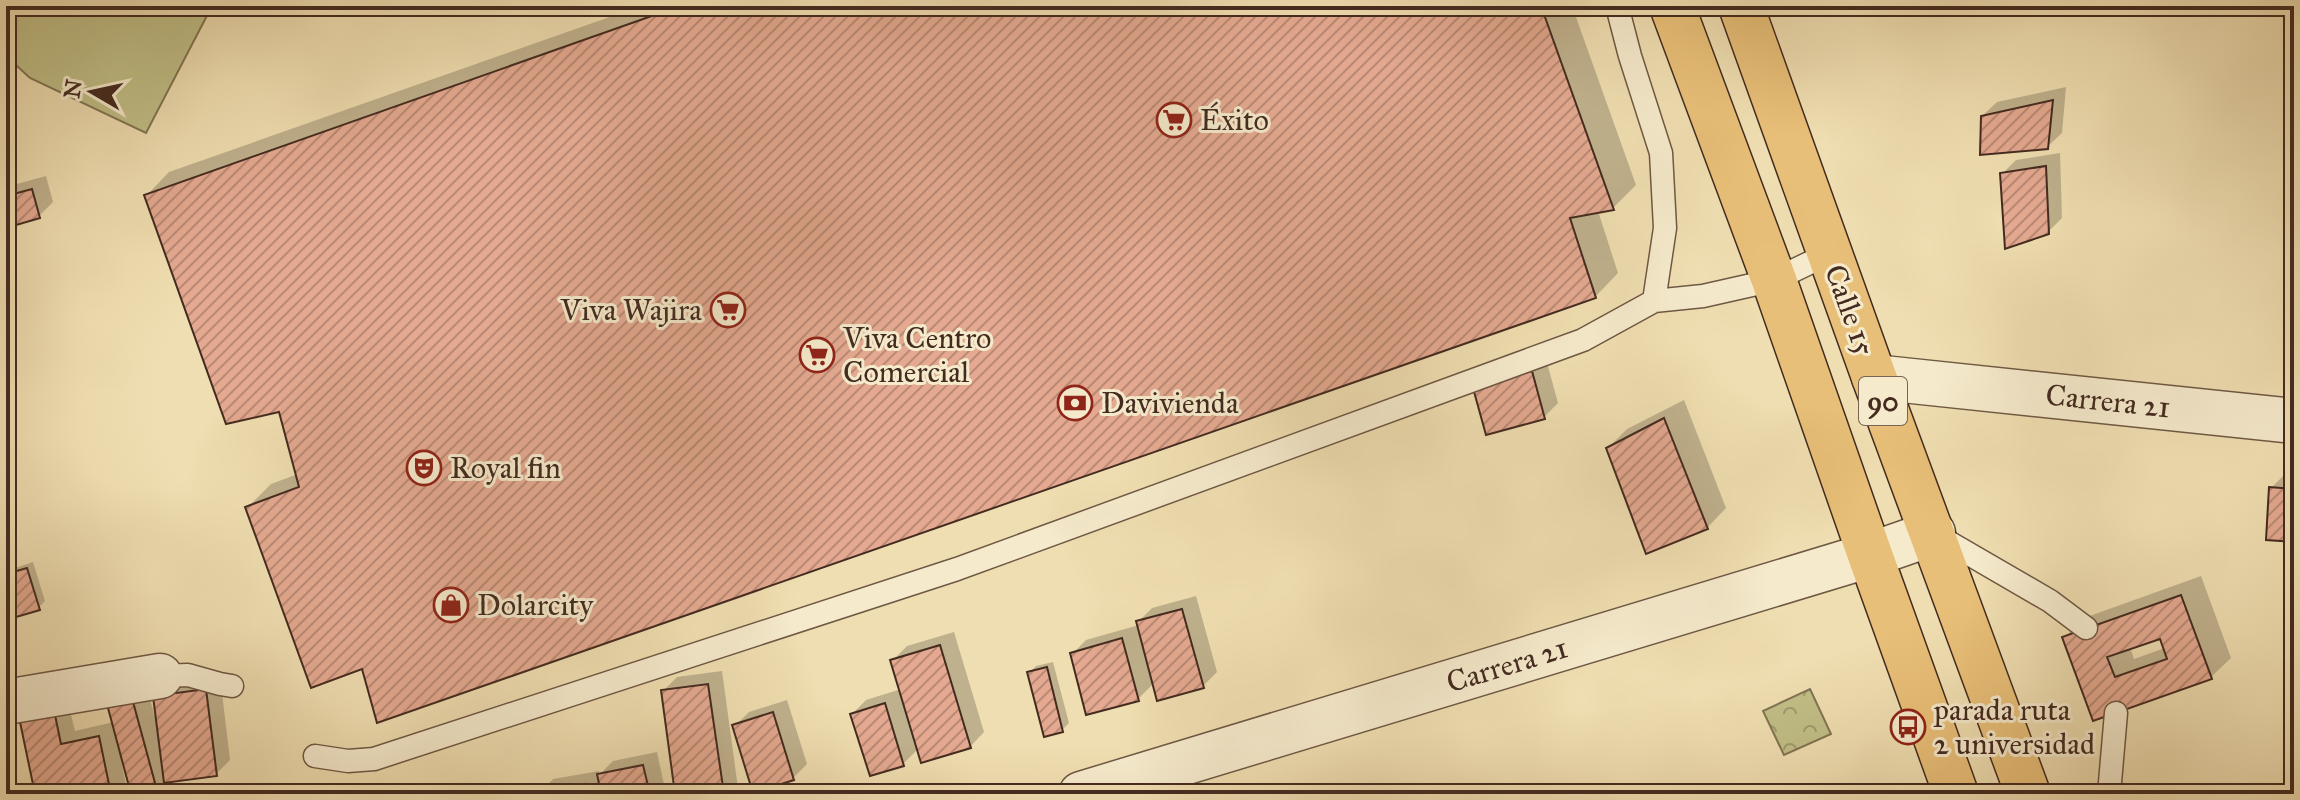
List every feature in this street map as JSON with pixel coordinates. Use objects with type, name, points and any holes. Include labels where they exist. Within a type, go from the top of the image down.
[{"type":"highway","name":"Calle 15","points":[[1672,6],[1774,280],[1956,794]]},
{"type":"highway","name":"Calle 15","points":[[1741,6],[2028,794]]},
{"type":"street","name":"Carrera 21","points":[[1874,377],[2294,421]]},
{"type":"street","name":"Carrera 21","points":[[1081,794],[1870,555],[1933,533]]},
{"type":"street","points":[[6,702],[160,676]]},
{"type":"lane","points":[[1617,6],[1661,153],[1665,228],[1654,301]]},
{"type":"lane","points":[[315,756],[348,761],[374,759],[957,569],[1583,340],[1654,301],[1703,296],[1774,280],[1830,253]]},
{"type":"lane","points":[[1933,533],[2050,601],[2086,628]]},
{"type":"lane","points":[[160,676],[188,675],[232,686]]},
{"type":"lane","points":[[2109,794],[2116,713]]},
{"type":"green space","points":[[6,6],[212,6],[146,133],[30,78],[6,56]]},
{"type":"green space","points":[[1810,689],[1831,734],[1784,755],[1763,711]]},
{"type":"building","name":"Viva Centro Comercial","points":[[680,6],[1541,6],[1614,210],[1570,218],[1596,298],[377,723],[362,669],[311,688],[245,507],[299,487],[279,412],[226,424],[144,195]]},
{"type":"building","points":[[1973,6],[2049,6],[2049,11],[1973,12]]},
{"type":"building","points":[[2053,100],[2048,149],[1980,155],[1981,116]]},
{"type":"building","points":[[2046,166],[2049,234],[2005,249],[2000,173]]},
{"type":"building","points":[[32,189],[40,218],[6,228],[6,196]]},
{"type":"building","points":[[1532,371],[1545,419],[1486,435],[1473,388]]},
{"type":"building","points":[[1664,418],[1708,529],[1646,554],[1606,448]]},
{"type":"building","points":[[2269,487],[2294,489],[2294,542],[2266,540]]},
{"type":"building","points":[[27,568],[40,610],[6,620],[6,574]]},
{"type":"building","points":[[2181,595],[2212,679],[2093,721],[2062,637]],"holes":[[[2160,639],[2167,659],[2115,677],[2107,657]]]},
{"type":"building","points":[[1182,609],[1204,688],[1157,701],[1136,621]]},
{"type":"building","points":[[1122,638],[1139,701],[1086,715],[1070,653]]},
{"type":"building","points":[[940,645],[971,748],[921,763],[890,660]]},
{"type":"building","points":[[1047,667],[1063,732],[1044,737],[1027,672]]},
{"type":"building","points":[[708,684],[724,794],[675,794],[661,690]]},
{"type":"building","points":[[129,687],[158,794],[131,794],[104,693]]},
{"type":"building","points":[[206,689],[217,776],[164,783],[153,696]]},
{"type":"building","points":[[885,703],[904,766],[870,776],[850,714]]},
{"type":"building","points":[[773,712],[794,780],[753,793],[732,725]]},
{"type":"building","points":[[55,715],[61,744],[99,736],[111,794],[35,794],[20,722]]},
{"type":"building","points":[[643,765],[650,794],[601,794],[597,774]]},
{"type":"building","points":[[585,784],[587,794],[536,792]]},
{"type":"place","name":"Éxito","points":[[1174,120]]},
{"type":"place","name":"Viva Wajira","points":[[728,310]]},
{"type":"place","name":"Viva Centro Comercial","points":[[817,355]]},
{"type":"place","name":"Davivienda","points":[[1075,403]]},
{"type":"place","name":"Royal fin","points":[[424,468]]},
{"type":"place","name":"Dolarcity","points":[[451,605]]},
{"type":"place","name":"parada ruta 2 universidad","points":[[1908,727]]}]
